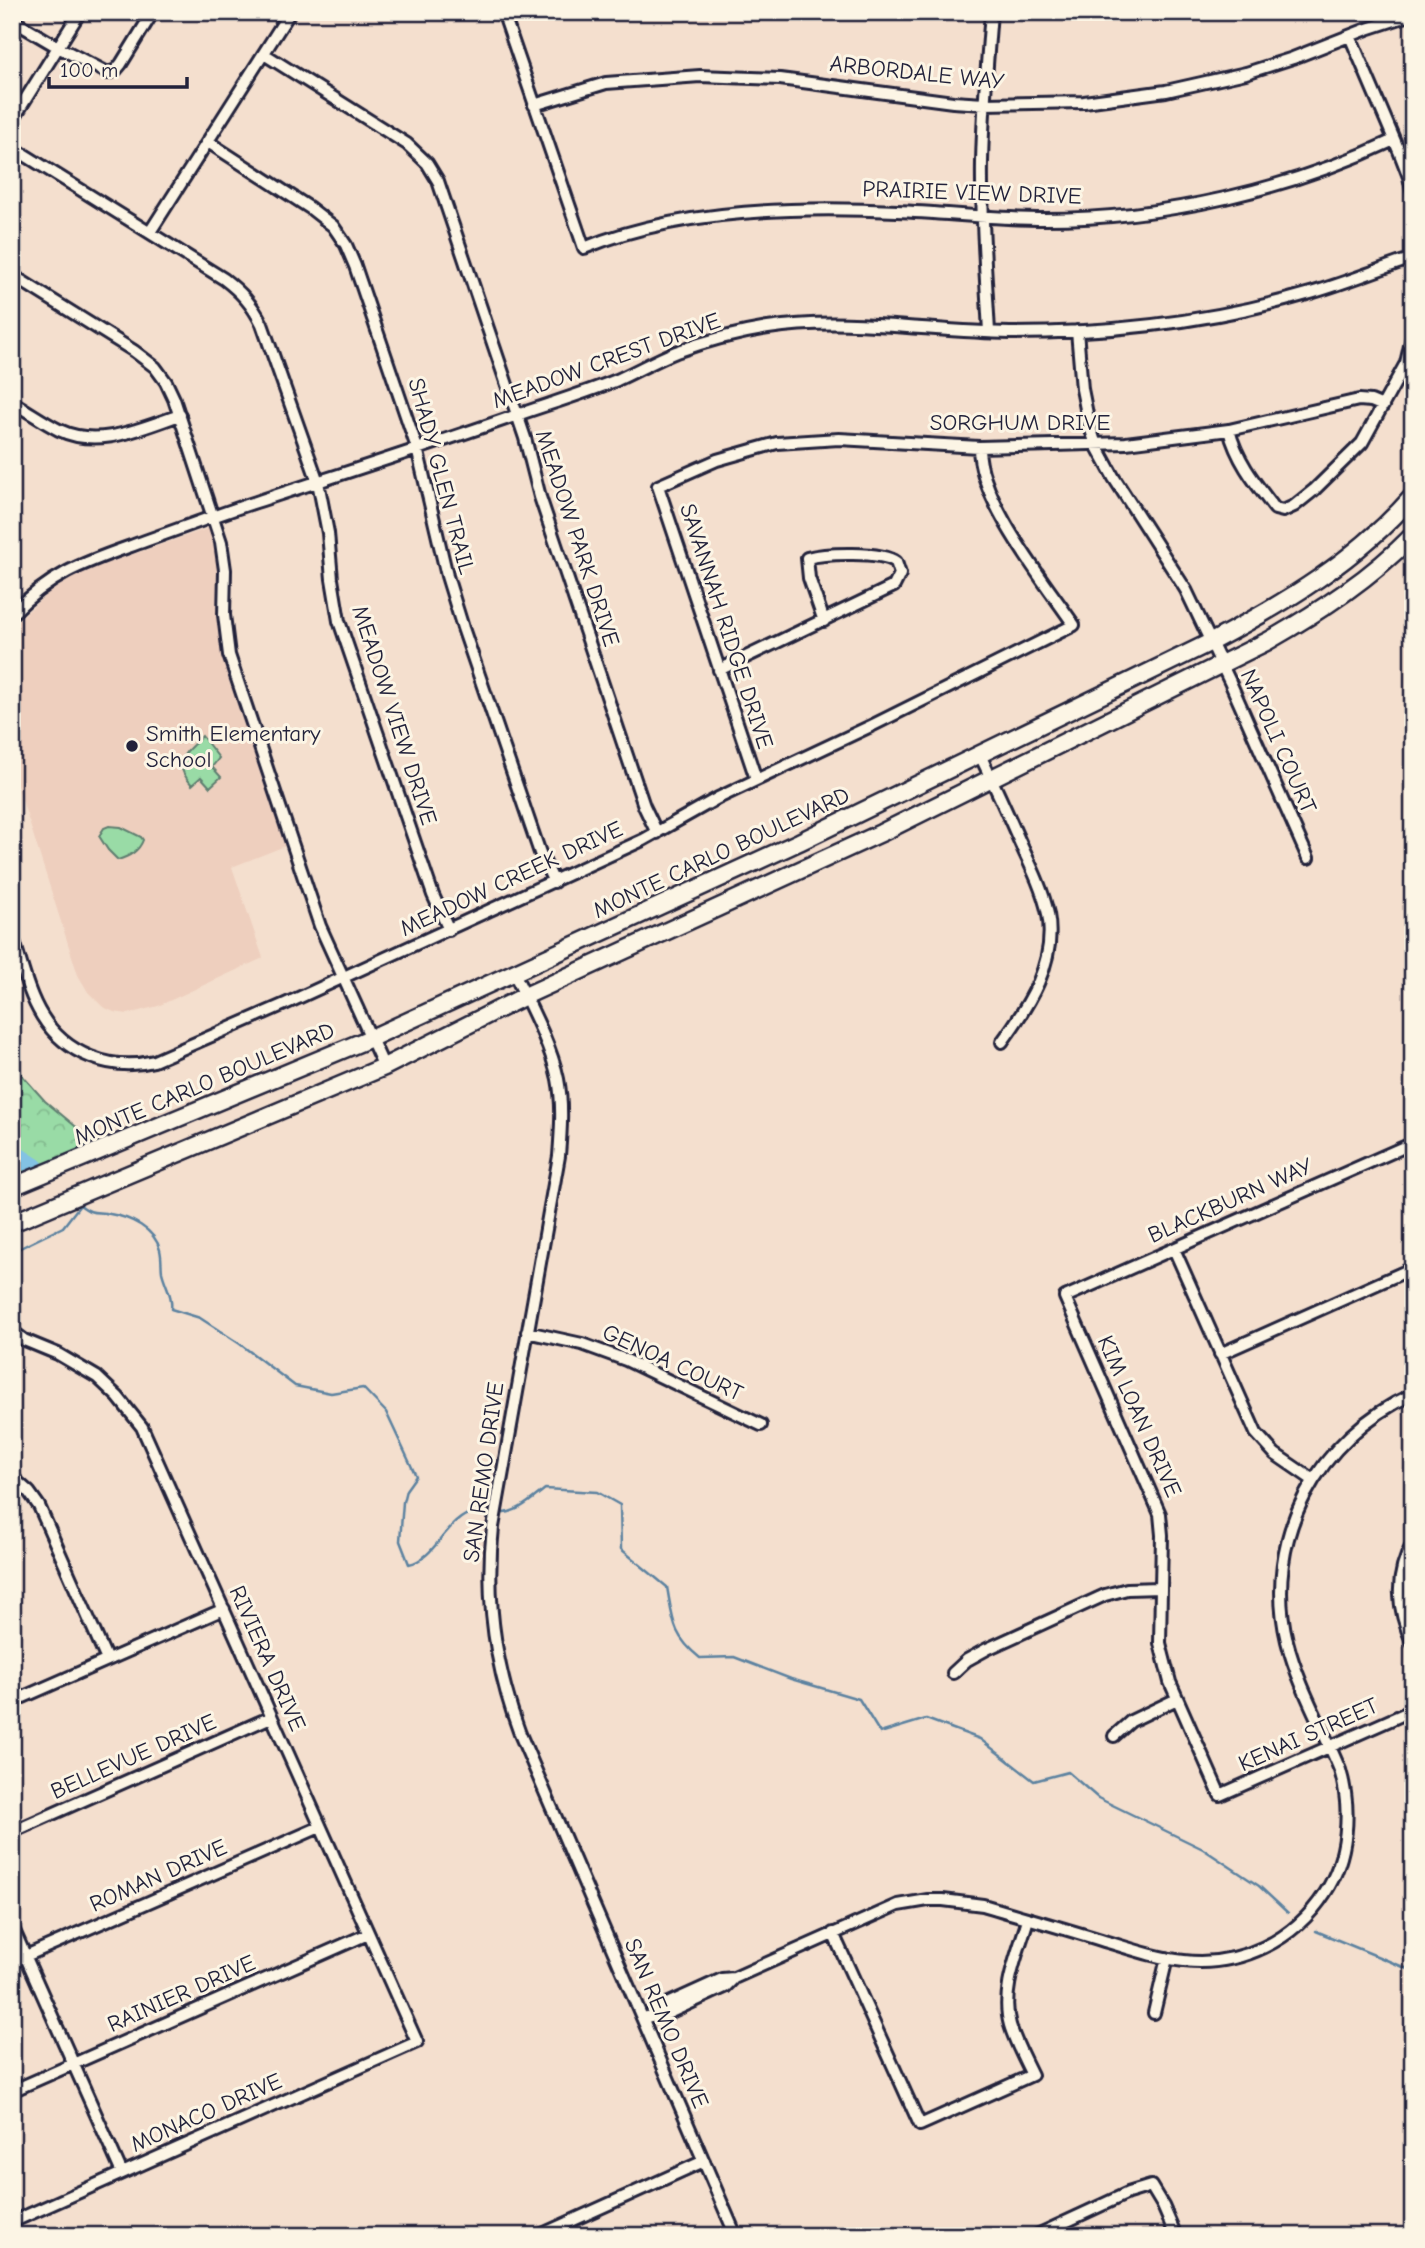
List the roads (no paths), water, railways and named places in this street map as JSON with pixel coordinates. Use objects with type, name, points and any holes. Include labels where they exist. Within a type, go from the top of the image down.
[{"type":"main road","name":"MONTE CARLO BOULEVARD","points":[[12,1187],[371,1038],[799,842],[1211,642],[1276,607],[1339,565],[1381,530],[1413,496]]},
{"type":"main road","points":[[12,1223],[384,1067],[525,996],[881,833],[992,779],[1222,665],[1292,627],[1342,595],[1387,561],[1413,536]]},
{"type":"street","points":[[12,121],[80,12]]},
{"type":"street","points":[[12,20],[108,73],[121,64],[153,12]]},
{"type":"street","points":[[150,232],[290,12]]},
{"type":"street","points":[[503,12],[534,104]]},
{"type":"street","points":[[989,332],[982,217],[984,104],[991,12]]},
{"type":"street","name":"ARBORDALE WAY","points":[[534,104],[606,83],[692,76],[780,79],[984,104],[1084,102],[1166,91],[1269,66],[1413,14]]},
{"type":"street","points":[[1350,36],[1409,177],[1413,194]]},
{"type":"street","name":"MEADOW PARK DRIVE","points":[[264,54],[407,145],[428,163],[442,191],[517,415],[540,497],[644,806],[657,833]]},
{"type":"street","name":"PRAIRIE VIEW DRIVE","points":[[534,104],[583,248],[628,232],[677,222],[779,210],[847,209],[1047,219],[1118,215],[1190,205],[1256,190],[1360,157],[1394,140]]},
{"type":"street","name":"SHADY GLEN TRAIL","points":[[208,142],[310,208],[333,226],[346,245],[417,448],[447,576],[463,628],[540,853],[554,881]]},
{"type":"street","name":"MEADOW VIEW DRIVE","points":[[12,147],[224,279],[254,306],[318,482],[328,533],[339,621],[433,895],[449,930]]},
{"type":"street","name":"MEADOW CREST DRIVE","points":[[12,614],[42,586],[75,566],[610,382],[686,349],[740,334],[768,328],[844,324],[989,332],[1077,331],[1157,324],[1305,295],[1404,261],[1413,261]]},
{"type":"street","points":[[12,275],[148,361],[166,382],[214,516],[224,561],[224,615],[229,655],[316,913],[384,1067]]},
{"type":"street","name":"NAPOLI COURT","points":[[1077,331],[1082,389],[1096,445],[1114,478],[1186,590],[1308,858]]},
{"type":"street","points":[[1229,430],[1233,446],[1250,477],[1275,509],[1283,511],[1294,506],[1362,443],[1406,363],[1413,332]]},
{"type":"street","name":"SORGHUM DRIVE","points":[[658,486],[727,456],[787,442],[849,439],[979,447],[1096,445],[1153,441],[1229,430],[1359,400],[1383,406]]},
{"type":"street","points":[[12,402],[58,430],[88,439],[114,436],[180,415]]},
{"type":"street","name":"MEADOW CREEK DRIVE","points":[[12,935],[35,1003],[62,1041],[80,1053],[115,1063],[135,1064],[164,1058],[657,833],[718,797],[873,725],[1074,625],[1011,533],[983,472],[979,447]]},
{"type":"street","name":"SAVANNAH RIDGE DRIVE","points":[[658,486],[756,779]]},
{"type":"street","points":[[719,670],[824,621],[894,586],[900,575],[896,562],[884,556],[827,555],[807,558],[809,578],[824,621]]},
{"type":"street","points":[[980,755],[1036,878],[1049,926],[1047,958],[1040,979],[1024,1012],[1002,1042]]},
{"type":"street","name":"SAN REMO DRIVE","points":[[514,972],[558,1076],[561,1118],[559,1156],[493,1527],[489,1566],[497,1653],[520,1734],[647,2017],[736,2236]]},
{"type":"street","name":"BLACKBURN WAY","points":[[1065,1297],[1413,1143]]},
{"type":"street","points":[[1174,1249],[1249,1419],[1265,1444],[1284,1461],[1313,1480]]},
{"type":"street","points":[[1220,1353],[1413,1268]]},
{"type":"street","name":"KIM LOAN DRIVE","points":[[1065,1297],[1160,1514],[1162,1657],[1177,1699],[1220,1795]]},
{"type":"street","name":"RIVIERA DRIVE","points":[[12,1331],[24,1340],[85,1369],[108,1387],[135,1416],[154,1451],[417,2042]]},
{"type":"street","name":"GENOA COURT","points":[[527,1332],[582,1344],[618,1357],[761,1425]]},
{"type":"street","points":[[12,1346],[24,1340]]},
{"type":"street","points":[[647,2017],[656,2009],[722,1979],[734,1978],[898,1905],[928,1900],[957,1900],[984,1905],[1183,1961],[1219,1961],[1252,1953],[1295,1929],[1319,1902],[1336,1872],[1346,1826],[1344,1783],[1298,1674],[1288,1642],[1282,1605],[1284,1568],[1290,1534],[1294,1516],[1313,1480],[1336,1449],[1359,1427],[1384,1409],[1413,1394]]},
{"type":"street","points":[[12,1477],[30,1492],[39,1506],[107,1660]]},
{"type":"street","points":[[1413,1543],[1403,1563],[1399,1594],[1403,1621],[1413,1644]]},
{"type":"street","points":[[953,1673],[967,1660],[987,1648],[1105,1595],[1128,1589],[1160,1588]]},
{"type":"street","points":[[12,1702],[223,1609]]},
{"type":"street","points":[[1114,1736],[1131,1721],[1177,1699]]},
{"type":"street","name":"KENAI STREET","points":[[1220,1795],[1413,1710]]},
{"type":"street","name":"BELLEVUE DRIVE","points":[[12,1832],[271,1717]]},
{"type":"street","name":"ROMAN DRIVE","points":[[12,1962],[320,1827]]},
{"type":"street","points":[[834,1933],[920,2125],[1032,2075],[1010,2024],[1007,2004],[1010,1982],[1028,1919]]},
{"type":"street","points":[[12,1926],[122,2173]]},
{"type":"street","name":"RAINIER DRIVE","points":[[12,2091],[368,1934]]},
{"type":"street","points":[[1154,2013],[1167,1958]]},
{"type":"street","name":"MONACO DRIVE","points":[[12,2222],[417,2042]]},
{"type":"street","points":[[538,2236],[704,2161]]},
{"type":"street","points":[[1038,2235],[1128,2193],[1151,2186],[1177,2236]]},
{"type":"waterway","points":[[12,1152],[35,1167]]},
{"type":"waterway","points":[[12,1252],[63,1227],[80,1205],[91,1211],[118,1216],[141,1225],[153,1236],[161,1253],[162,1272],[171,1300],[171,1309],[200,1318],[240,1344],[295,1386],[331,1393],[363,1388],[386,1412],[416,1476],[406,1490],[403,1502],[400,1541],[409,1564],[427,1555],[464,1516],[476,1512],[491,1513]]},
{"type":"waterway","points":[[497,1513],[511,1512],[545,1489],[597,1492],[620,1505],[621,1549],[667,1587],[675,1627],[684,1642],[700,1658],[734,1657],[791,1679],[859,1699],[880,1733],[926,1719],[980,1739],[1034,1781],[1068,1772],[1098,1798],[1203,1849],[1259,1886],[1288,1913]]},
{"type":"waterway","points":[[1316,1931],[1413,1971]]},
{"type":"place","name":"Smith Elementary School","points":[[132,746]]}]
